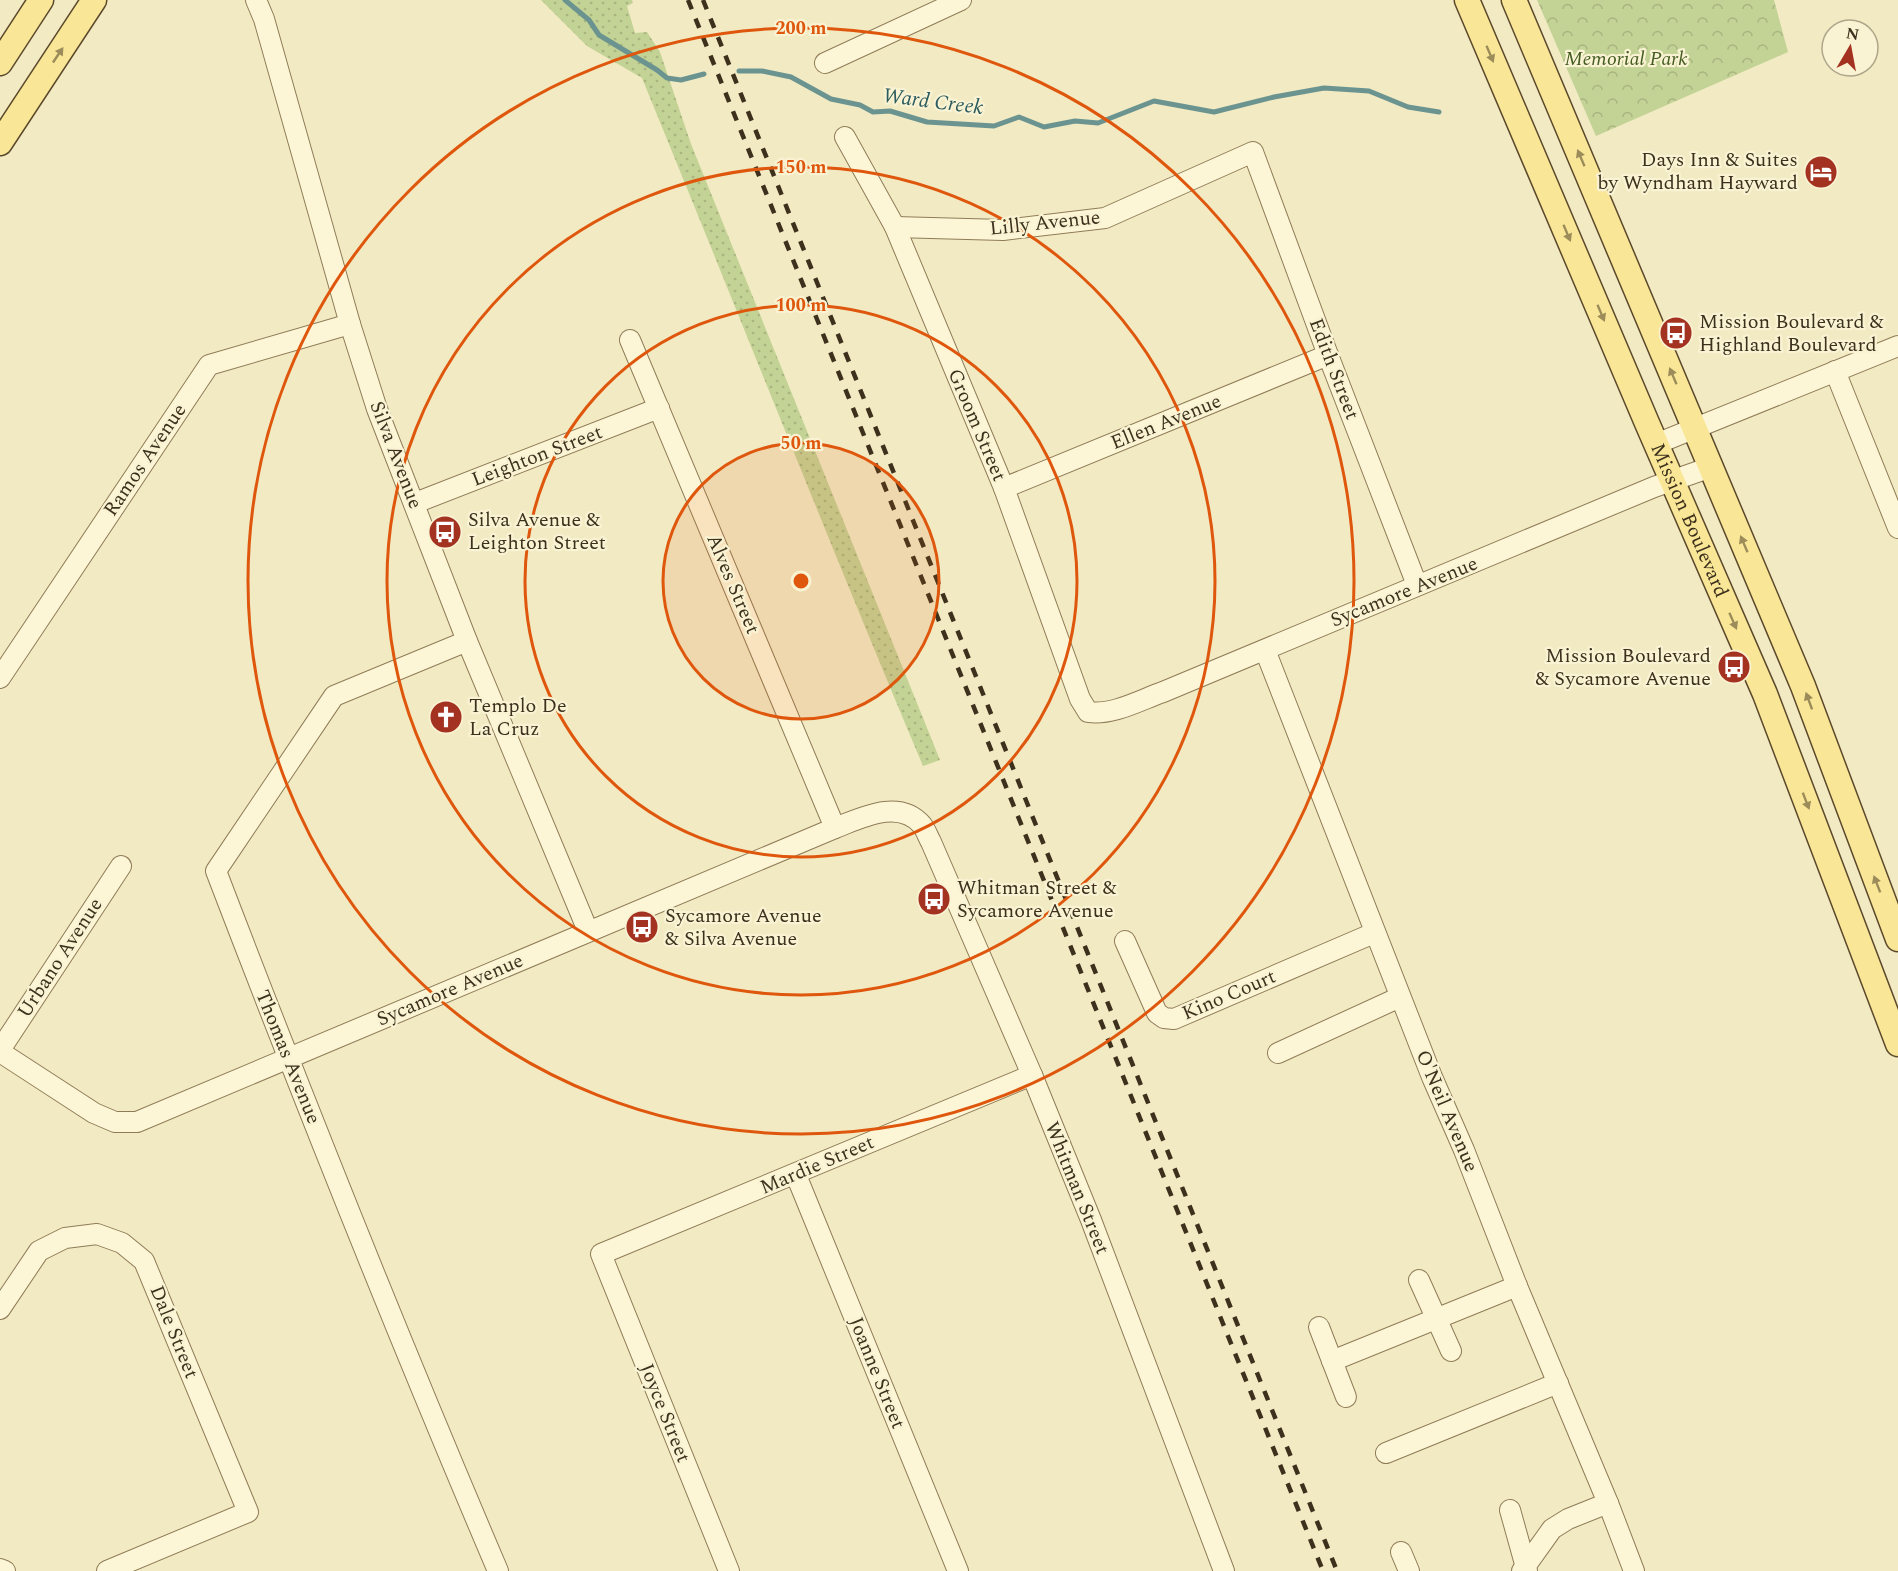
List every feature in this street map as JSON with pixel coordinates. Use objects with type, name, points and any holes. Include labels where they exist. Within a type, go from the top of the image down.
[{"type":"main road","points":[[0,63],[41,0]]},
{"type":"main road","points":[[0,143],[94,0]]},
{"type":"main road","name":"Mission Boulevard","points":[[1467,0],[1765,694],[1898,1044]]},
{"type":"main road","name":"Mission Boulevard","points":[[1514,0],[1803,686],[1898,939]]},
{"type":"street","name":"Silva Avenue","points":[[256,0],[264,19],[350,324],[377,409],[467,641],[588,931]]},
{"type":"street","points":[[825,63],[961,0]]},
{"type":"street","name":"Groom Street","points":[[845,137],[895,227],[1004,488],[1080,699],[1088,712],[1096,714]]},
{"type":"street","name":"Lilly Avenue","points":[[895,227],[1003,230],[1105,218],[1253,152]]},
{"type":"street","name":"Edith Street","points":[[1253,152],[1328,356],[1418,585]]},
{"type":"street","name":"Ramos Avenue","points":[[0,678],[209,365],[350,324]]},
{"type":"street","name":"Alves Street","points":[[630,340],[835,828]]},
{"type":"street","points":[[1656,444],[1696,430],[1898,346]]},
{"type":"street","name":"Ellen Avenue","points":[[1004,488],[1328,356]]},
{"type":"street","points":[[1834,371],[1898,528]]},
{"type":"street","name":"Leighton Street","points":[[415,503],[659,408]]},
{"type":"street","name":"Sycamore Avenue","points":[[1096,714],[1134,703],[1672,480],[1711,467]]},
{"type":"street","name":"Thomas Avenue","points":[[467,641],[334,696],[216,870],[288,1058],[439,1432],[498,1571]]},
{"type":"street","name":"O'Neil Avenue","points":[[1265,650],[1400,998],[1634,1571]]},
{"type":"street","name":"Sycamore Avenue","points":[[0,1051],[93,1113],[115,1122],[137,1122],[835,828],[873,813],[889,811],[910,816]]},
{"type":"street","name":"Whitman Street","points":[[910,816],[922,826],[931,842],[1032,1075],[1091,1220],[1224,1571]]},
{"type":"street","name":"Urbano Avenue","points":[[0,1051],[120,866]]},
{"type":"street","name":"Kino Court","points":[[1125,941],[1157,1013],[1164,1018],[1174,1019],[1374,933]]},
{"type":"street","points":[[1278,1053],[1400,998]]},
{"type":"street","name":"Mardie Street","points":[[601,1254],[1032,1075]]},
{"type":"street","name":"Joanne Street","points":[[796,1174],[958,1571]]},
{"type":"street","name":"Dale Street","points":[[0,1309],[39,1251],[65,1238],[97,1234],[122,1243],[144,1261],[248,1512],[107,1571]]},
{"type":"street","name":"Joyce Street","points":[[601,1254],[729,1571]]},
{"type":"street","points":[[1419,1280],[1450,1351]]},
{"type":"street","points":[[1332,1360],[1517,1287]]},
{"type":"street","points":[[1319,1328],[1346,1397]]},
{"type":"street","points":[[1386,1453],[1558,1383]]},
{"type":"street","points":[[1525,1570],[1552,1529],[1568,1519],[1608,1503]]},
{"type":"street","points":[[1510,1510],[1525,1570]]},
{"type":"street","points":[[1401,1552],[1409,1571]]},
{"type":"street","points":[[0,1569],[5,1571]]},
{"type":"green space","points":[[541,0],[632,0],[633,3],[627,6],[635,33],[647,32],[660,52],[691,144],[940,760],[923,766],[642,78],[587,46]]},
{"type":"green space","name":"Memorial Park","points":[[1537,0],[1774,0],[1788,52],[1596,136]]},
{"type":"waterway","name":"Ward Creek","points":[[565,0],[589,20],[599,35],[667,78],[681,80],[704,74]]},
{"type":"waterway","name":"Ward Creek","points":[[739,71],[762,71],[791,77],[831,99],[860,105],[873,112],[890,111],[927,122],[994,126],[1019,117],[1044,127],[1075,121],[1098,123],[1154,101],[1214,112],[1274,97],[1324,88],[1369,91],[1408,107],[1439,112]]},
{"type":"railway","points":[[688,0],[1323,1571]]},
{"type":"railway","points":[[703,0],[1337,1571]]},
{"type":"place","name":"Days Inn & Suites by Wyndham Hayward","points":[[1821,172]]},
{"type":"place","name":"Mission Boulevard & Highland Boulevard","points":[[1676,333]]},
{"type":"place","name":"Silva Avenue & Leighton Street","points":[[445,532]]},
{"type":"place","name":"Mission Boulevard & Sycamore Avenue","points":[[1734,667]]},
{"type":"place","name":"Templo De La Cruz","points":[[446,717]]},
{"type":"place","name":"Whitman Street & Sycamore Avenue","points":[[934,899]]},
{"type":"place","name":"Sycamore Avenue & Silva Avenue","points":[[642,927]]}]
